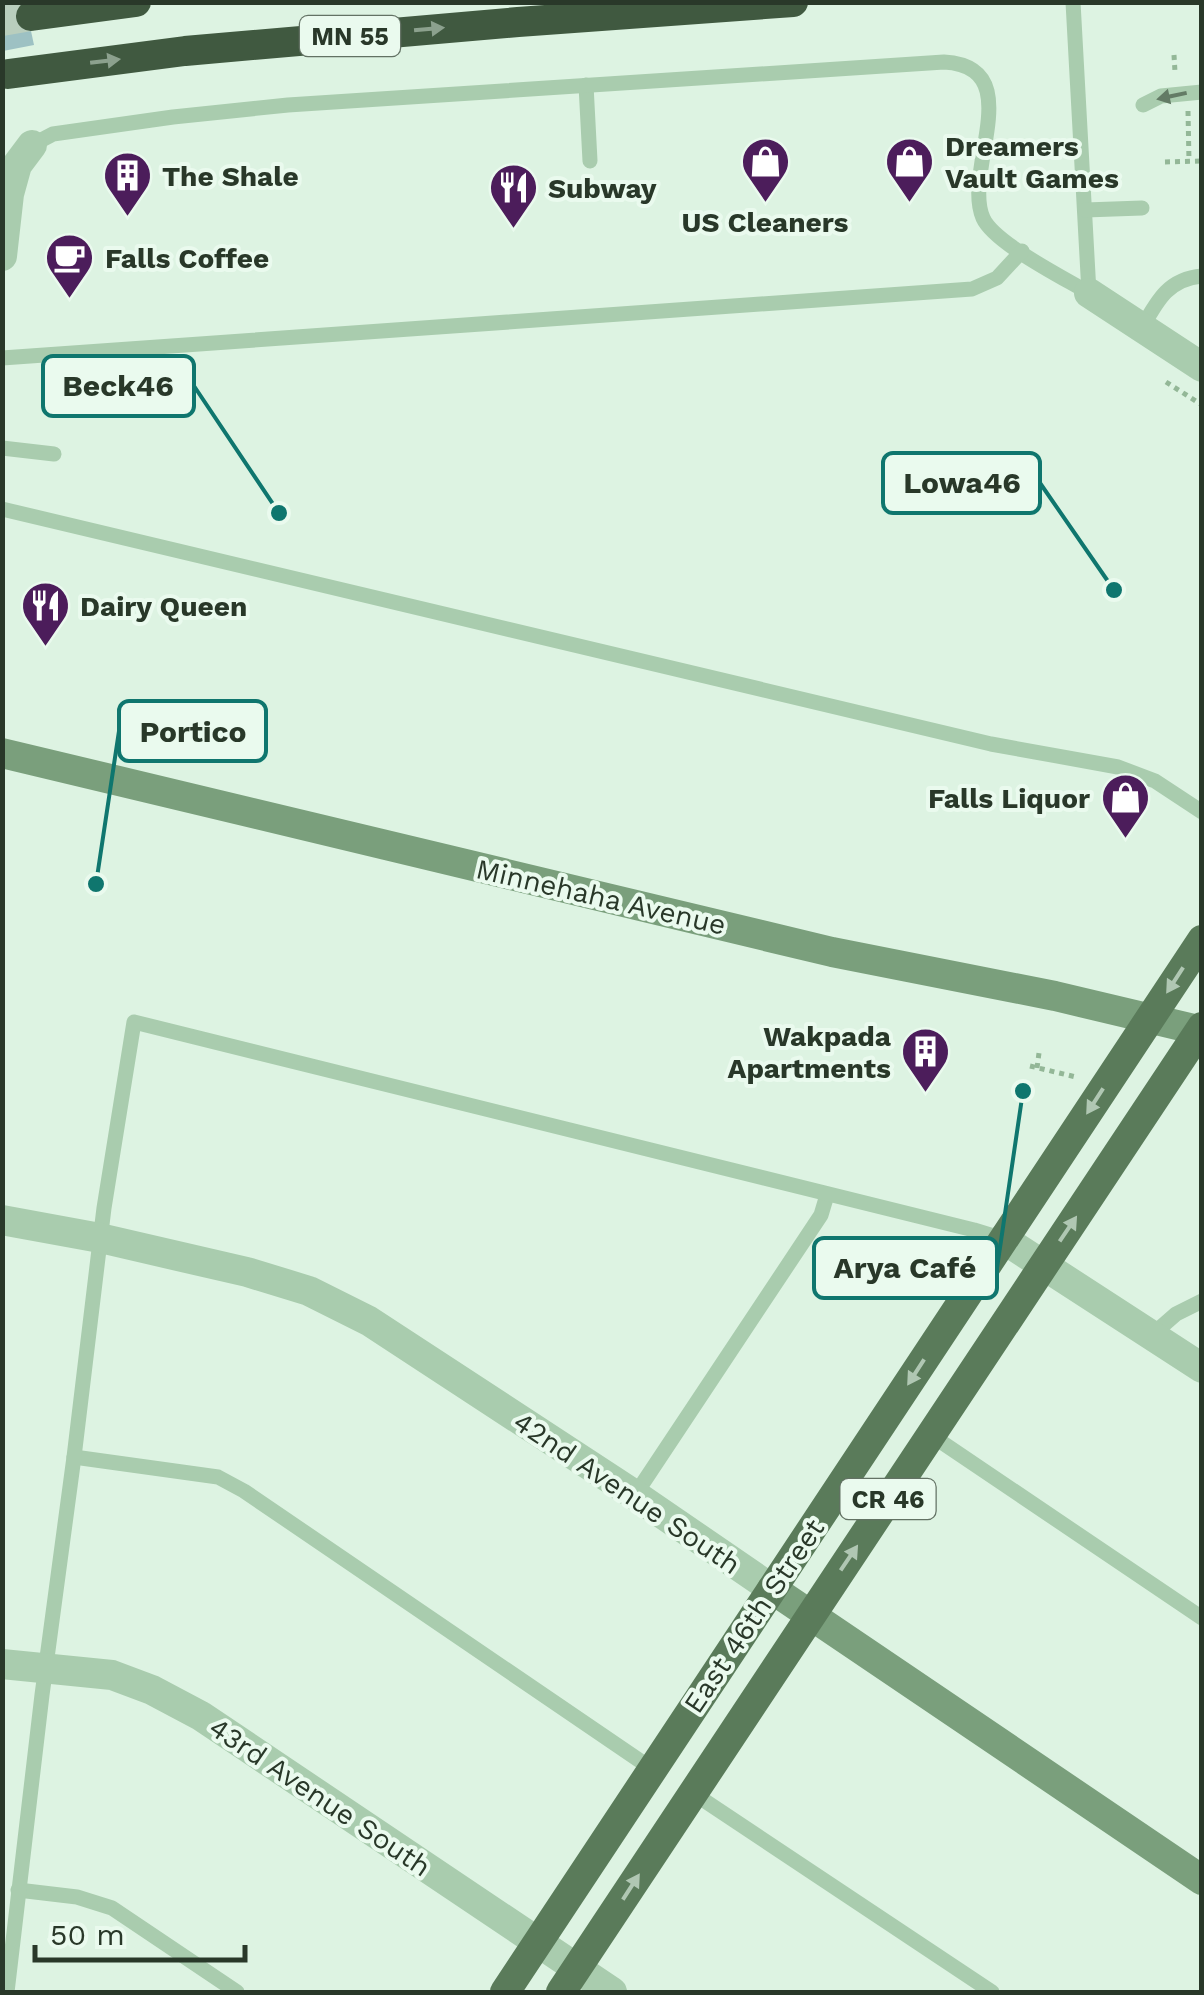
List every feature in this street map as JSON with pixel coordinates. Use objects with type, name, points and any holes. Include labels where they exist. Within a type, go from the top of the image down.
[{"type":"highway","points":[[32,16],[136,2]]},
{"type":"highway","name":"MN 55","points":[[8,74],[185,50],[793,2]]},
{"type":"main road","name":"East 46th Street","points":[[505,1992],[1202,940]]},
{"type":"main road","name":"East 46th Street","points":[[569,1980],[1201,1029]]},
{"type":"street","points":[[2,256],[9,194],[17,166],[32,145]]},
{"type":"street","points":[[1089,293],[1202,368]]},
{"type":"street","name":"Minnehaha Avenue","points":[[2,753],[832,952],[1201,1029]]},
{"type":"street","name":"42nd Avenue South","points":[[2,1220],[248,1272],[308,1291],[369,1321],[634,1495],[1202,1880]]},
{"type":"street","points":[[1003,1240],[1202,1368]]},
{"type":"street","name":"43rd Avenue South","points":[[2,1664],[112,1675],[152,1690],[201,1716],[539,1942],[569,1980],[612,1992]]},
{"type":"lane","points":[[1073,2],[1089,293]]},
{"type":"lane","points":[[32,145],[53,134],[288,105],[960,63],[984,80],[989,96],[979,199],[984,220],[1002,240],[1089,293]]},
{"type":"lane","points":[[586,85],[590,161]]},
{"type":"lane","points":[[1143,105],[1162,96],[1202,92]]},
{"type":"lane","points":[[1085,210],[1142,208]]},
{"type":"lane","points":[[2,358],[972,290],[998,278],[1022,252]]},
{"type":"lane","points":[[1142,328],[1158,299],[1174,285],[1189,277],[1202,276]]},
{"type":"lane","points":[[2,448],[54,454]]},
{"type":"lane","points":[[2,509],[991,744],[1118,767],[1155,780],[1202,812]]},
{"type":"lane","points":[[7,1992],[100,1238],[134,1022],[1003,1240]]},
{"type":"lane","points":[[634,1495],[821,1216],[828,1195]]},
{"type":"lane","points":[[1152,1334],[1176,1314],[1202,1301]]},
{"type":"lane","points":[[930,1436],[1202,1618]]},
{"type":"lane","points":[[74,1457],[218,1477],[244,1491],[652,1769]]},
{"type":"lane","points":[[693,1793],[992,1992]]},
{"type":"lane","points":[[18,1890],[77,1898],[112,1908],[236,1992]]},
{"type":"path","points":[[1165,162],[1202,161]]},
{"type":"path","points":[[1039,1053],[1034,1067],[1078,1078]]},
{"type":"shaded area","points":[[3,3],[25,3],[34,45],[3,51]]},
{"type":"tunnel","points":[[2,21],[31,16]]},
{"type":"place","name":"US Cleaners","points":[[765,204]]},
{"type":"place","name":"Dreamers Vault Games","points":[[910,204]]},
{"type":"place","name":"The Shale","points":[[127,218]]},
{"type":"place","name":"Subway","points":[[513,230]]},
{"type":"place","name":"Falls Coffee","points":[[70,300]]},
{"type":"place","name":"Beck46","points":[[279,513]]},
{"type":"place","name":"Lowa46","points":[[1114,590]]},
{"type":"place","name":"Dairy Queen","points":[[45,648]]},
{"type":"place","name":"Falls Liquor","points":[[1125,840]]},
{"type":"place","name":"Portico","points":[[96,884]]},
{"type":"place","name":"Arya Café","points":[[1023,1091]]},
{"type":"place","name":"Wakpada Apartments","points":[[926,1094]]}]
